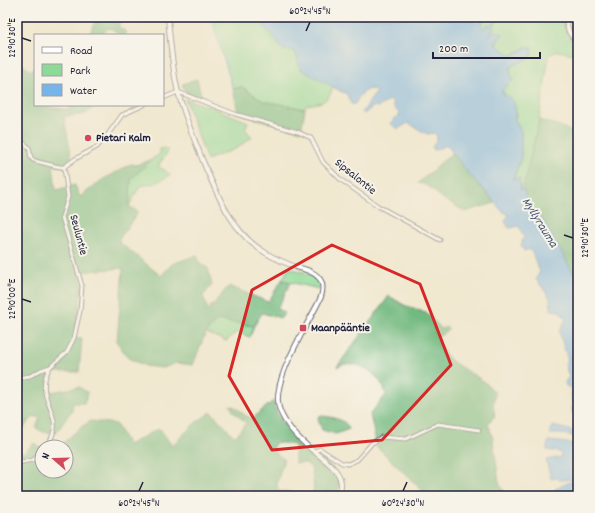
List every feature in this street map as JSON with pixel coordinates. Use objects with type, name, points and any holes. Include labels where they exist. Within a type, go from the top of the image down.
[{"type":"street","points":[[168,17],[178,92],[197,147],[220,201],[238,230],[260,250],[311,272],[318,276],[322,282],[323,288],[321,297],[281,379],[277,393],[279,409],[293,431],[338,473],[342,485],[338,496]]},
{"type":"street","points":[[565,17],[570,32],[578,44]]},
{"type":"street","points":[[164,98],[178,92]]},
{"type":"street","name":"Sipsalontie","points":[[178,92],[235,114],[298,132],[311,138],[323,162],[341,180],[378,206],[440,240]]},
{"type":"street","points":[[17,138],[28,147],[30,156],[34,160],[58,167],[64,167],[75,158],[93,150],[103,142],[122,114],[142,106]]},
{"type":"street","name":"Seuluntie","points":[[17,378],[30,376],[50,368],[67,352],[72,344],[80,311],[82,286],[62,217],[68,197],[64,167]]},
{"type":"street","points":[[50,368],[46,375],[44,392],[55,428],[50,439]]},
{"type":"street","points":[[314,451],[322,449],[342,463],[348,464],[357,460],[372,443],[382,437],[406,438],[438,424],[479,430]]},
{"type":"street","points":[[17,463],[34,459]]},
{"type":"highlighted area","points":[[332,245],[420,284],[451,365],[382,440],[272,450],[229,376],[252,290]]},
{"type":"green space","points":[[114,17],[127,17],[123,18],[118,26],[125,31],[126,34],[119,34],[109,28],[104,32],[90,33],[95,22]]},
{"type":"green space","points":[[211,17],[290,17],[354,95],[342,92],[333,87],[327,99],[306,105],[305,109],[263,101],[242,87],[233,89]]},
{"type":"green space","points":[[484,17],[562,17],[567,33],[578,48],[578,55],[558,51],[549,55],[539,120],[523,189],[520,190],[519,181],[513,179],[519,164],[521,132],[515,120],[516,113],[512,99],[505,97],[502,89],[513,80],[510,67],[532,56],[526,47],[510,56],[496,45],[501,33],[489,36],[497,20],[495,20],[491,26],[484,28],[481,25],[485,18]]},
{"type":"green space","points":[[17,61],[31,71],[34,67],[34,106],[70,110],[71,106],[95,106],[86,114],[64,117],[72,161],[66,166],[53,166],[56,190],[75,185],[80,197],[102,180],[131,164],[136,165],[151,160],[131,179],[129,206],[138,212],[118,241],[161,276],[172,264],[197,255],[200,264],[208,268],[212,285],[203,296],[208,310],[229,286],[268,302],[282,280],[291,282],[277,309],[285,313],[281,318],[262,313],[254,326],[218,320],[209,329],[193,365],[176,363],[163,368],[146,366],[128,358],[117,342],[123,268],[79,272],[82,286],[74,338],[82,339],[79,372],[48,372],[51,392],[79,387],[88,393],[84,403],[73,403],[72,410],[56,433],[43,432],[36,428],[40,418],[34,416],[19,433],[17,433]]},
{"type":"green space","points":[[197,79],[202,99],[186,93],[182,84]]},
{"type":"green space","points":[[242,87],[263,101],[305,109],[301,131],[249,117],[238,112],[233,89]]},
{"type":"green space","points":[[185,99],[211,107],[248,122],[245,129],[252,137],[237,148],[207,160]]},
{"type":"green space","points":[[539,120],[560,126],[578,135],[578,281],[544,222],[528,203],[523,189]]},
{"type":"green space","points":[[160,149],[167,149],[167,153],[158,166],[171,175],[155,183],[140,186],[129,206],[131,179],[151,160],[160,154]]},
{"type":"green space","points":[[453,152],[467,172],[495,203],[465,212],[445,200],[430,187],[418,183]]},
{"type":"green space","points":[[289,268],[313,277],[319,284],[319,289],[282,280]]},
{"type":"green space","points":[[389,296],[404,305],[426,313],[442,329],[446,327],[449,329],[437,338],[441,348],[454,363],[488,385],[495,393],[493,406],[495,416],[488,423],[493,439],[499,483],[506,495],[428,496],[377,447],[370,414],[386,395],[384,388],[374,375],[360,366],[344,364],[337,367]]},
{"type":"green space","points":[[218,320],[254,326],[250,337],[237,332],[226,341],[206,333],[212,323]]},
{"type":"green space","points":[[273,401],[275,409],[289,431],[302,444],[327,463],[338,476],[338,490],[335,496],[17,496],[17,451],[24,453],[34,443],[34,479],[74,479],[74,439],[68,439],[81,427],[91,421],[116,424],[128,445],[158,429],[161,430],[172,446],[195,423],[211,412],[235,437],[246,423],[233,411],[230,405],[253,418]],"holes":[[[276,442],[295,445],[295,463],[305,463],[311,467],[314,488],[312,494],[278,491],[277,483],[284,459],[274,452],[273,447]]]},
{"type":"green space","points":[[319,416],[332,417],[341,420],[348,426],[349,429],[336,434],[322,430],[318,419]]},
{"type":"water","name":"Myllyrauma","points":[[261,17],[469,17],[477,23],[482,17],[485,18],[481,25],[484,28],[488,24],[491,26],[495,19],[497,20],[489,36],[495,30],[503,34],[495,44],[512,56],[526,47],[531,47],[532,56],[510,67],[513,80],[502,90],[503,94],[512,99],[515,105],[515,120],[521,132],[521,158],[513,179],[520,178],[520,190],[523,189],[528,203],[544,222],[578,281],[578,418],[572,412],[571,388],[566,386],[565,382],[569,377],[565,364],[568,360],[559,332],[566,319],[559,311],[551,310],[550,298],[536,279],[540,271],[533,254],[530,249],[524,251],[521,245],[524,237],[519,226],[509,228],[505,221],[509,215],[501,210],[467,172],[447,145],[434,150],[432,147],[437,140],[437,136],[434,133],[427,134],[408,123],[398,129],[390,123],[400,114],[393,107],[393,102],[390,100],[378,107],[374,106],[364,114],[362,112],[376,93],[375,90],[368,89],[359,96],[355,104],[351,104],[347,94],[300,69],[296,53],[292,50],[283,50],[265,27]]},
{"type":"water","points":[[553,426],[578,432],[578,437],[563,434],[550,434],[550,429]]},
{"type":"water","points":[[549,441],[578,444],[578,479],[551,479],[546,460],[561,457],[560,452],[547,450]]},
{"type":"water","points":[[570,482],[578,482],[578,496],[558,496],[555,491],[556,488]]},
{"type":"waterway","points":[[211,17],[234,88]]},
{"type":"place","name":"Pietari Kalm","points":[[88,138]]},
{"type":"place","name":"Maanpääntie","points":[[303,328]]}]
